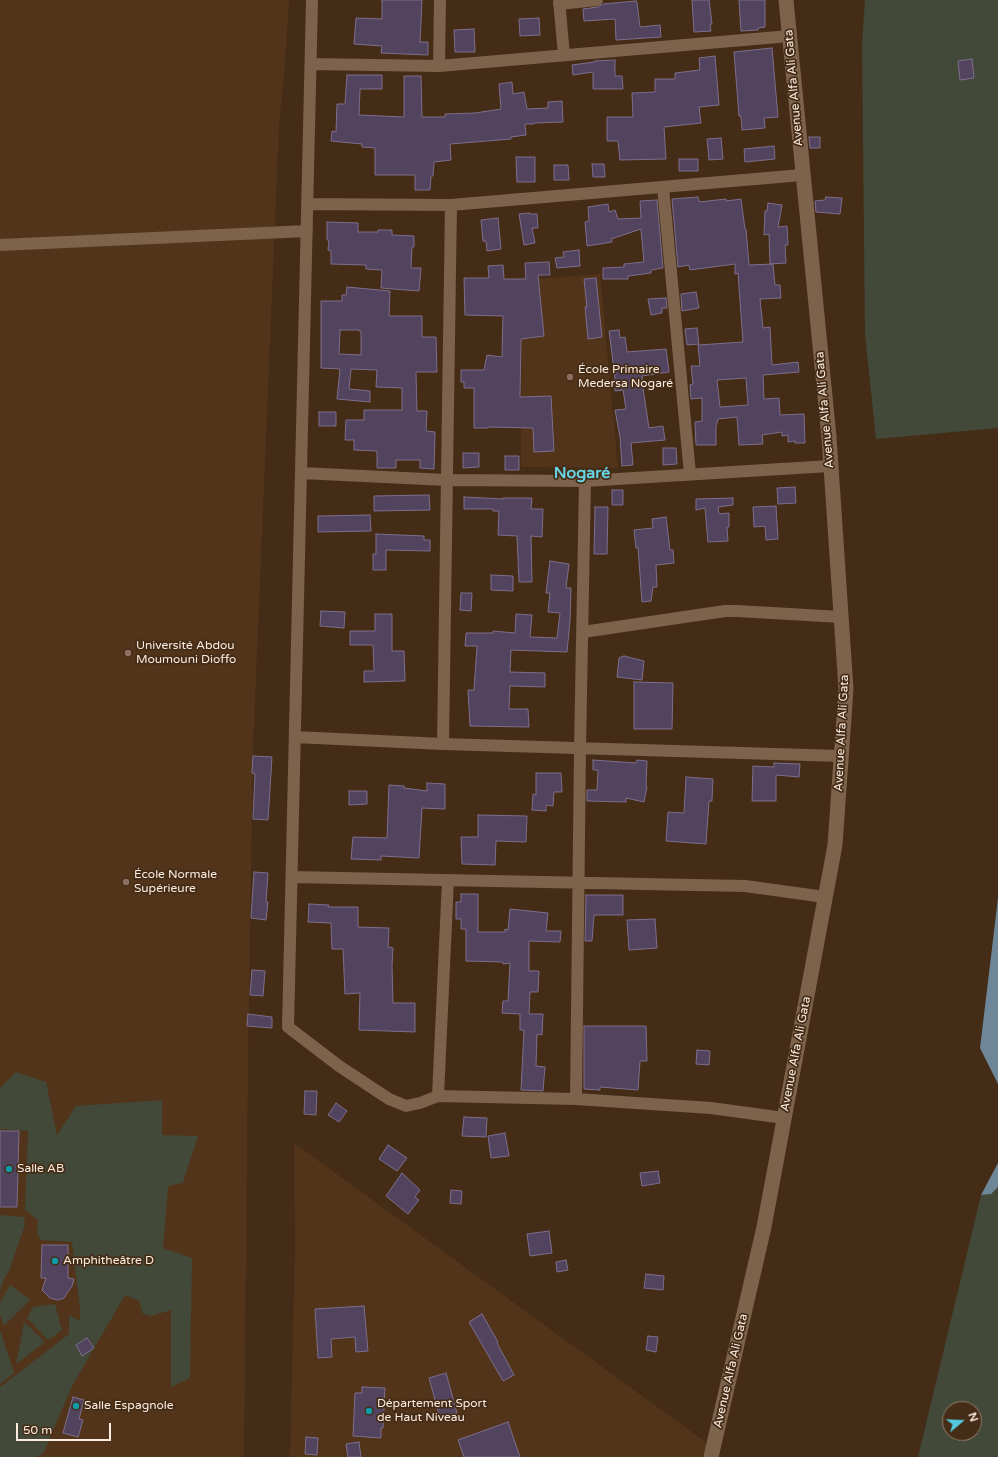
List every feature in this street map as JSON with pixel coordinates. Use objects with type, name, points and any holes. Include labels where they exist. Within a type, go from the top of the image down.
[{"type":"street","points":[[312,0],[288,1026],[339,1066],[396,1102],[406,1106],[420,1103],[438,1096],[576,1099],[711,1108],[784,1118]]},
{"type":"street","points":[[439,66],[440,0]]},
{"type":"street","points":[[564,55],[559,2],[597,0]]},
{"type":"street","name":"Avenue Alfa Ali Gata","points":[[712,1457],[764,1227],[835,845],[846,689],[830,466],[786,0]]},
{"type":"street","points":[[311,64],[439,66],[790,36]]},
{"type":"street","points":[[308,204],[451,205],[802,175]]},
{"type":"street","points":[[663,187],[690,474]]},
{"type":"street","points":[[443,744],[451,205]]},
{"type":"street","points":[[0,245],[307,231]]},
{"type":"street","points":[[301,473],[446,480],[585,481],[830,466]]},
{"type":"street","points":[[576,1099],[585,481]]},
{"type":"street","points":[[583,632],[725,611],[841,617]]},
{"type":"street","points":[[295,737],[443,744],[842,756]]},
{"type":"street","points":[[292,877],[745,886],[825,897]]},
{"type":"street","points":[[438,1096],[448,880]]},
{"type":"shaded area","name":"Université Abdou Moumouni Dioffo","points":[[0,0],[289,0],[279,126],[253,749],[244,1457],[0,1457]]},
{"type":"shaded area","points":[[600,274],[618,468],[521,467],[522,280]]},
{"type":"shaded area","points":[[294,1143],[707,1443],[703,1457],[290,1457],[295,1248]]},
{"type":"green space","points":[[865,0],[998,0],[998,428],[876,439],[865,335],[862,44]]},
{"type":"green space","points":[[16,1072],[46,1082],[57,1135],[76,1106],[162,1100],[162,1135],[198,1136],[183,1183],[168,1186],[163,1248],[192,1258],[190,1378],[171,1387],[171,1310],[151,1316],[143,1314],[139,1301],[125,1295],[72,1386],[43,1454],[35,1457],[0,1457],[0,1387],[69,1334],[69,1315],[80,1321],[80,1309],[72,1242],[41,1240],[37,1233],[38,1220],[25,1210],[28,1131],[0,1129],[0,1088]]},
{"type":"green space","points":[[998,1187],[998,1457],[918,1457],[981,1195],[991,1194]]},
{"type":"green space","points":[[0,1215],[24,1217],[25,1225],[9,1271],[4,1279],[0,1291]]},
{"type":"green space","points":[[10,1285],[30,1300],[4,1326],[0,1315],[0,1302]]},
{"type":"green space","points":[[55,1304],[62,1330],[48,1340],[27,1318],[33,1307]]},
{"type":"green space","points":[[24,1322],[45,1342],[16,1364],[20,1344]]},
{"type":"green space","points":[[0,1330],[14,1373],[0,1384]]},
{"type":"water","points":[[998,898],[998,1084],[980,1048]]},
{"type":"water","points":[[998,1163],[998,1187],[991,1194],[981,1195]]},
{"type":"building","points":[[382,0],[422,0],[420,42],[428,42],[428,55],[381,53],[382,46],[354,44],[356,18],[382,19]]},
{"type":"building","points":[[692,0],[709,0],[712,24],[710,24],[711,31],[694,32]]},
{"type":"building","points":[[739,0],[765,0],[765,27],[758,28],[758,30],[741,31]]},
{"type":"building","points":[[636,1],[640,27],[660,25],[661,37],[616,40],[615,19],[584,21],[583,9],[598,7],[603,4]]},
{"type":"building","points":[[539,18],[540,35],[520,36],[519,19]]},
{"type":"building","points":[[474,29],[475,52],[455,52],[454,30]]},
{"type":"building","points":[[772,48],[778,117],[764,118],[765,128],[742,130],[741,116],[739,116],[734,52]]},
{"type":"building","points":[[715,56],[719,105],[699,107],[701,123],[664,127],[666,159],[620,160],[618,141],[607,141],[607,117],[633,117],[632,93],[655,92],[655,79],[675,79],[675,73],[700,70],[699,58]]},
{"type":"building","points":[[972,59],[974,78],[960,80],[958,61]]},
{"type":"building","points":[[615,60],[615,76],[622,76],[623,89],[593,89],[593,72],[573,75],[572,65],[594,61]]},
{"type":"building","points":[[347,75],[382,75],[382,89],[360,89],[359,115],[404,117],[404,76],[421,76],[422,117],[445,117],[445,114],[475,113],[501,109],[499,84],[512,82],[513,94],[524,92],[527,109],[548,108],[548,102],[562,101],[563,122],[525,124],[526,135],[511,137],[511,139],[450,144],[451,160],[434,162],[430,190],[415,190],[415,175],[375,175],[375,148],[362,147],[362,144],[331,141],[332,131],[336,132],[337,104],[345,104]]},
{"type":"building","points":[[809,137],[820,137],[820,148],[810,148]]},
{"type":"building","points":[[721,138],[723,159],[709,160],[707,139]]},
{"type":"building","points":[[774,146],[775,159],[745,162],[744,149]]},
{"type":"building","points":[[516,157],[535,157],[535,182],[517,182]]},
{"type":"building","points":[[679,159],[698,159],[698,171],[679,171]]},
{"type":"building","points":[[592,164],[604,164],[605,177],[593,177]]},
{"type":"building","points":[[554,165],[568,165],[569,180],[554,180]]},
{"type":"building","points":[[698,197],[699,202],[741,199],[746,229],[749,265],[773,264],[775,285],[780,285],[781,298],[760,299],[763,328],[770,327],[772,365],[798,362],[799,372],[763,375],[764,399],[779,398],[780,415],[804,414],[805,443],[795,443],[795,441],[788,442],[788,435],[782,436],[782,432],[762,435],[763,444],[739,445],[737,417],[718,419],[716,427],[716,445],[696,445],[695,422],[702,421],[702,398],[691,399],[690,385],[693,384],[691,366],[700,366],[698,345],[743,342],[738,273],[735,274],[735,264],[690,270],[689,265],[678,267],[672,199]],"holes":[[[746,378],[748,405],[720,407],[717,380]]]},
{"type":"building","points":[[826,197],[842,198],[840,214],[816,212],[815,201],[825,200]]},
{"type":"building","points":[[657,200],[663,268],[651,270],[651,273],[628,276],[628,279],[603,279],[603,268],[624,267],[624,264],[644,262],[641,229],[611,239],[612,242],[587,246],[585,222],[589,221],[588,207],[608,204],[609,212],[615,210],[618,219],[641,218],[640,201]]},
{"type":"building","points":[[768,203],[782,205],[778,227],[787,226],[788,245],[785,245],[786,263],[770,264],[769,234],[764,235],[765,211],[767,211]]},
{"type":"building","points":[[519,214],[537,214],[538,228],[532,228],[535,243],[524,245]]},
{"type":"building","points":[[498,218],[501,249],[487,251],[486,241],[483,241],[481,220]]},
{"type":"building","points":[[327,222],[358,223],[358,232],[392,230],[392,235],[414,236],[411,268],[421,268],[419,291],[381,288],[382,270],[366,269],[366,265],[331,264],[331,251],[328,250],[329,240],[327,240]]},
{"type":"building","points":[[579,250],[580,266],[557,268],[555,258],[564,257],[563,252]]},
{"type":"building","points":[[549,262],[550,275],[538,275],[544,336],[521,339],[520,397],[551,396],[554,451],[534,452],[533,428],[474,428],[474,388],[464,388],[464,382],[461,382],[461,370],[484,370],[487,355],[502,357],[503,316],[465,315],[464,278],[489,278],[488,266],[503,265],[504,279],[526,279],[525,263]]},
{"type":"building","points":[[596,278],[602,337],[588,339],[584,279]]},
{"type":"building","points":[[347,287],[390,291],[389,316],[422,316],[422,337],[436,337],[437,372],[416,372],[417,411],[427,411],[426,431],[435,432],[434,469],[420,468],[420,460],[396,460],[396,468],[377,468],[377,451],[354,450],[354,440],[345,440],[346,420],[364,420],[364,410],[402,410],[402,388],[376,387],[377,370],[351,369],[349,389],[370,391],[370,402],[337,399],[340,369],[321,368],[321,301],[342,301],[342,295],[346,295]],"holes":[[[340,330],[361,331],[361,355],[339,354]]]},
{"type":"building","points":[[696,292],[699,308],[682,311],[681,294]]},
{"type":"building","points":[[666,298],[667,308],[662,308],[662,313],[651,315],[648,299]]},
{"type":"building","points":[[697,328],[699,344],[687,345],[685,329]]},
{"type":"building","points":[[619,330],[620,338],[625,337],[627,352],[666,349],[669,372],[642,376],[649,428],[663,426],[665,440],[631,443],[633,465],[622,466],[620,437],[615,410],[626,409],[623,390],[615,391],[615,377],[609,331]]},
{"type":"building","points":[[319,412],[336,412],[336,426],[319,426]]},
{"type":"building","points":[[663,448],[676,448],[677,464],[663,465]]},
{"type":"building","points":[[463,453],[479,453],[479,467],[463,468]]},
{"type":"building","points":[[505,456],[519,456],[519,470],[505,470]]},
{"type":"building","points":[[795,487],[796,503],[778,504],[777,488]]},
{"type":"building","points":[[612,490],[623,490],[623,505],[612,505]]},
{"type":"building","points":[[429,495],[430,510],[374,511],[374,496]]},
{"type":"building","points":[[464,497],[503,499],[532,498],[531,509],[543,509],[542,537],[531,536],[532,582],[519,582],[517,536],[498,535],[499,511],[493,511],[493,509],[464,509]]},
{"type":"building","points":[[733,498],[733,505],[718,507],[719,514],[729,513],[729,527],[727,527],[728,541],[708,542],[705,508],[696,510],[696,499]]},
{"type":"building","points":[[776,506],[778,539],[766,540],[765,526],[754,527],[753,507]]},
{"type":"building","points":[[595,507],[608,507],[607,554],[594,554]]},
{"type":"building","points":[[370,515],[371,531],[318,532],[318,516]]},
{"type":"building","points":[[666,517],[670,550],[673,550],[674,563],[656,565],[657,587],[653,587],[651,601],[642,602],[638,548],[636,548],[634,530],[653,528],[652,519]]},
{"type":"building","points":[[376,534],[424,536],[424,540],[430,540],[430,551],[386,550],[386,570],[373,570],[373,554],[376,554]]},
{"type":"building","points":[[550,561],[569,564],[566,588],[571,588],[567,652],[511,650],[510,672],[545,673],[545,687],[510,686],[509,709],[528,709],[529,727],[470,726],[468,690],[474,690],[477,646],[465,646],[466,633],[493,633],[493,631],[515,633],[516,614],[532,615],[530,637],[557,638],[560,613],[548,612],[550,593],[546,593]]},
{"type":"building","points":[[491,575],[513,576],[513,591],[491,590]]},
{"type":"building","points":[[461,593],[472,593],[471,611],[460,610]]},
{"type":"building","points":[[321,611],[345,612],[344,628],[320,626]]},
{"type":"building","points":[[375,614],[392,614],[392,651],[404,651],[405,681],[364,682],[364,671],[374,671],[373,645],[350,645],[350,631],[375,631]]},
{"type":"building","points":[[624,656],[644,661],[642,680],[617,677],[619,658]]},
{"type":"building","points":[[634,682],[673,683],[672,729],[634,729]]},
{"type":"building","points":[[253,756],[272,757],[268,820],[253,819],[255,774],[252,773]]},
{"type":"building","points":[[593,760],[636,763],[637,760],[647,761],[647,787],[644,802],[626,798],[626,802],[587,801],[587,790],[597,790],[598,770],[593,770]]},
{"type":"building","points":[[774,763],[800,764],[799,777],[776,775],[776,801],[752,801],[753,766],[774,767]]},
{"type":"building","points":[[536,773],[561,773],[562,792],[554,792],[553,806],[546,805],[546,811],[532,810],[533,794],[536,795]]},
{"type":"building","points":[[686,777],[713,779],[712,801],[709,801],[706,844],[666,841],[668,812],[684,813]]},
{"type":"building","points":[[427,783],[445,784],[445,809],[422,808],[419,858],[381,856],[381,860],[351,859],[353,837],[387,838],[389,785],[404,786],[404,788],[427,791]]},
{"type":"building","points":[[349,791],[367,791],[367,804],[349,805]]},
{"type":"building","points":[[478,815],[527,816],[526,842],[496,841],[495,865],[462,864],[461,837],[478,837]]},
{"type":"building","points":[[254,872],[268,873],[266,902],[268,902],[266,920],[251,918]]},
{"type":"building","points":[[461,894],[478,894],[478,932],[505,932],[505,929],[508,930],[510,909],[548,913],[546,931],[561,931],[560,942],[529,941],[529,971],[539,971],[538,992],[530,992],[529,1014],[543,1014],[542,1035],[537,1034],[536,1066],[545,1067],[543,1091],[521,1090],[524,1030],[520,1030],[520,1014],[502,1013],[503,1001],[508,1001],[510,963],[503,964],[503,962],[466,961],[466,929],[461,929],[461,919],[456,919],[456,902],[461,902]]},
{"type":"building","points":[[586,895],[623,895],[623,915],[594,915],[592,941],[585,941]]},
{"type":"building","points":[[309,904],[329,905],[328,907],[358,907],[358,927],[389,928],[388,947],[393,948],[393,1003],[415,1003],[415,1032],[359,1030],[360,993],[345,994],[343,949],[332,949],[331,923],[308,922]]},
{"type":"building","points":[[655,919],[657,948],[629,950],[627,920]]},
{"type":"building","points":[[252,970],[265,971],[263,996],[250,995]]},
{"type":"building","points":[[248,1014],[272,1017],[272,1028],[247,1026]]},
{"type":"building","points":[[584,1026],[646,1026],[647,1061],[640,1061],[638,1090],[600,1087],[600,1090],[584,1089]]},
{"type":"building","points":[[697,1050],[710,1051],[709,1065],[696,1064]]},
{"type":"building","points":[[305,1091],[317,1091],[316,1115],[304,1114]]},
{"type":"building","points":[[336,1103],[347,1111],[339,1122],[328,1115]]},
{"type":"building","points":[[464,1117],[487,1118],[486,1137],[462,1136]]},
{"type":"building","name":"Salle AB","points":[[0,1131],[19,1131],[17,1207],[0,1207]]},
{"type":"building","points":[[505,1133],[509,1156],[491,1158],[488,1136]]},
{"type":"building","points":[[388,1145],[407,1158],[397,1171],[379,1159]]},
{"type":"building","points":[[658,1171],[660,1183],[642,1186],[640,1173]]},
{"type":"building","points":[[402,1173],[420,1190],[415,1197],[419,1200],[408,1214],[386,1196]]},
{"type":"building","points":[[451,1190],[462,1191],[461,1204],[450,1203]]},
{"type":"building","points":[[549,1231],[552,1253],[530,1256],[527,1234]]},
{"type":"building","name":"Amphitheâtre D","points":[[42,1245],[68,1245],[68,1278],[74,1279],[72,1286],[64,1298],[58,1300],[50,1298],[42,1290],[46,1278],[41,1278]]},
{"type":"building","points":[[566,1260],[568,1270],[557,1272],[556,1262]]},
{"type":"building","points":[[646,1274],[664,1276],[663,1290],[644,1288]]},
{"type":"building","points":[[364,1306],[368,1351],[356,1352],[355,1337],[331,1339],[332,1357],[318,1358],[315,1309]]},
{"type":"building","points":[[482,1314],[514,1375],[503,1381],[469,1322]]},
{"type":"building","points":[[648,1336],[658,1337],[656,1352],[646,1350]]},
{"type":"building","points":[[87,1338],[94,1348],[82,1356],[76,1345]]},
{"type":"building","points":[[446,1373],[457,1413],[440,1418],[429,1378]]},
{"type":"building","name":"Département Sport de Haut Niveau","points":[[362,1387],[385,1388],[381,1438],[353,1436],[355,1393],[362,1393]]},
{"type":"building","points":[[73,1397],[84,1400],[79,1419],[83,1420],[78,1437],[63,1433]]},
{"type":"building","points":[[508,1422],[520,1457],[464,1457],[458,1440]]},
{"type":"building","points":[[306,1437],[318,1438],[317,1455],[305,1454]]},
{"type":"building","points":[[359,1442],[361,1457],[348,1457],[346,1444]]},
{"type":"place","name":"École Primaire Medersa Nogaré","points":[[570,377]]},
{"type":"place","name":"Université Abdou Moumouni Dioffo","points":[[128,653]]},
{"type":"place","name":"École Normale Supérieure","points":[[126,882]]},
{"type":"place","name":"Salle AB","points":[[9,1169]]},
{"type":"place","name":"Amphitheâtre D","points":[[55,1261]]},
{"type":"place","name":"Salle Espagnole","points":[[76,1406]]},
{"type":"place","name":"Département Sport de Haut Niveau","points":[[369,1411]]},
{"type":"district","name":"Nogaré","points":[[582,474]]}]
